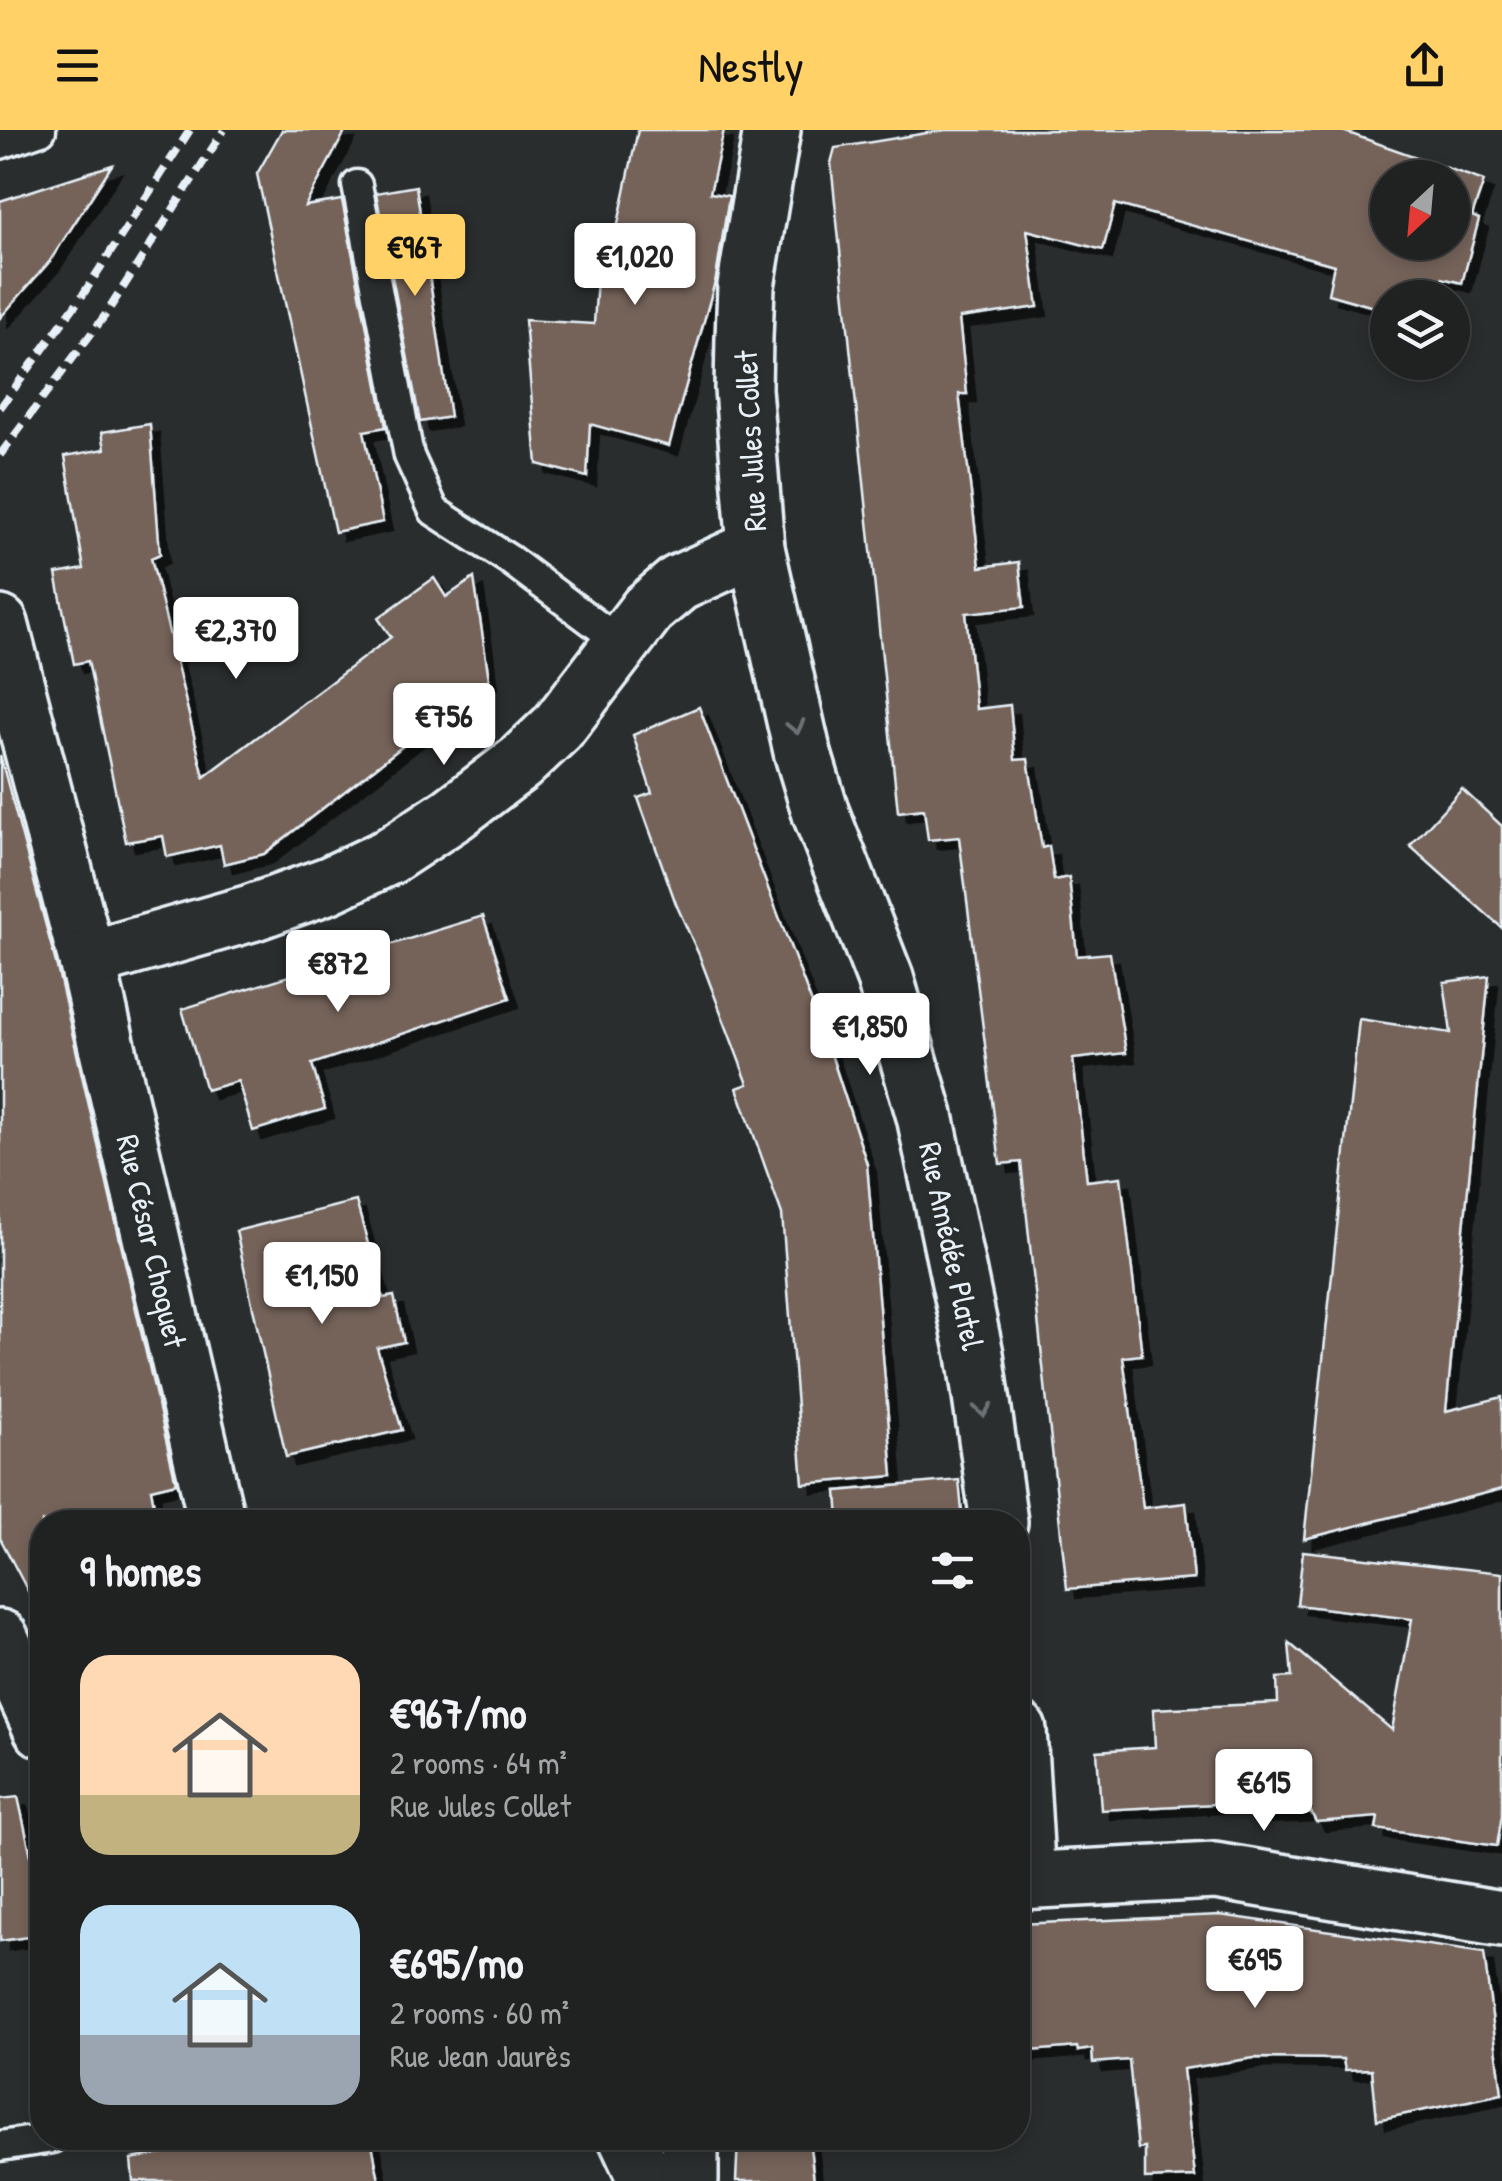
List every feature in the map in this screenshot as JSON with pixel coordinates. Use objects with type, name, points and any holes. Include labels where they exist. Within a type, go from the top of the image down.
[{"type":"street","name":"Rue Jules Collet","points":[[772,130],[746,286],[743,389],[756,548],[775,632]]},
{"type":"street","points":[[87,960],[252,913],[329,886],[388,856],[453,814],[520,763],[569,714],[648,609],[679,584],[756,548]]},
{"type":"street","name":"Rue César Choquet","points":[[0,624],[87,960],[214,1510]]},
{"type":"street","name":"Rue Amédée Platel","points":[[775,632],[820,814],[885,978],[925,1116],[974,1354],[997,1510]]},
{"type":"street","points":[[0,1638],[30,1703]]},
{"type":"street","points":[[1030,1880],[1216,1871],[1502,1919]]},
{"type":"street","points":[[633,2150],[647,2181]]},
{"type":"street","points":[[690,2150],[690,2181]]},
{"type":"lane","points":[[0,144],[41,130]]},
{"type":"lane","points":[[357,185],[409,456],[434,512],[510,560],[622,643]]},
{"type":"lane","points":[[0,2146],[30,2141]]},
{"type":"building","points":[[282,130],[346,130],[305,206],[342,200],[386,427],[364,431],[383,522],[335,532],[257,174]]},
{"type":"building","points":[[638,130],[724,130],[710,193],[729,196],[716,278],[669,446],[590,424],[587,477],[537,464],[525,320],[594,324],[599,247],[612,252]]},
{"type":"building","points":[[945,130],[1340,130],[1425,160],[1370,160],[1370,260],[1468,260],[1463,280],[1370,280],[1370,306],[1328,294],[1334,265],[1115,204],[1103,250],[1027,230],[1038,307],[959,318],[967,394],[959,394],[980,567],[1019,562],[1024,607],[966,613],[976,709],[1010,705],[1015,760],[1028,759],[1042,848],[1049,846],[1054,880],[1069,877],[1077,956],[1110,953],[1126,1053],[1073,1059],[1087,1181],[1121,1177],[1142,1355],[1123,1357],[1143,1508],[1186,1503],[1194,1579],[1067,1589],[1021,1162],[1000,1164],[959,837],[928,840],[924,809],[898,812],[831,163],[835,148]]},
{"type":"building","points":[[112,165],[50,261],[0,318],[0,201]]},
{"type":"building","points":[[1470,176],[1484,181],[1472,216],[1479,219],[1470,253]]},
{"type":"building","points":[[416,186],[450,417],[420,422],[376,193]]},
{"type":"building","points":[[150,424],[160,554],[151,558],[204,777],[391,637],[378,618],[434,578],[446,597],[474,578],[489,679],[264,854],[224,864],[220,845],[167,857],[163,836],[126,842],[88,661],[74,664],[56,574],[84,569],[65,456],[105,449],[102,432]]},
{"type":"building","points":[[699,707],[830,1051],[867,1164],[893,1476],[803,1484],[782,1214],[737,1088],[748,1084],[638,798],[652,793],[633,735]]},
{"type":"building","points":[[0,755],[57,967],[176,1483],[151,1489],[155,1510],[30,1510],[30,1595],[0,1538]]},
{"type":"building","points":[[1462,789],[1502,826],[1502,928],[1410,846]]},
{"type":"building","points":[[483,916],[510,998],[312,1064],[325,1109],[253,1131],[238,1081],[206,1090],[182,1009]]},
{"type":"building","points":[[1489,976],[1446,1411],[1502,1397],[1502,1489],[1304,1539],[1359,1019],[1451,1033],[1444,982]]},
{"type":"building","points":[[356,1201],[383,1298],[394,1296],[404,1342],[377,1348],[402,1430],[286,1457],[236,1231]]},
{"type":"building","points":[[959,1480],[962,1510],[838,1510],[837,1491]]},
{"type":"building","points":[[1303,1551],[1502,1573],[1502,1815],[1497,1846],[1376,1829],[1378,1817],[1316,1822],[1311,1812],[1254,1814],[1253,1802],[1101,1810],[1097,1751],[1155,1747],[1153,1709],[1278,1703],[1277,1678],[1292,1677],[1289,1643],[1392,1730],[1412,1619],[1297,1605]]},
{"type":"building","points":[[18,1797],[30,1852],[30,1937],[0,1941],[0,1799]]},
{"type":"building","points":[[1220,1915],[1484,1953],[1502,2094],[1377,2120],[1372,2069],[1345,2070],[1343,2059],[1254,2058],[1183,2069],[1195,2177],[1145,2179],[1145,2148],[1138,2149],[1129,2060],[1093,2063],[1092,2049],[1078,2051],[1077,2047],[1030,2051],[1030,1923]]},
{"type":"building","points":[[180,2150],[373,2150],[379,2181],[133,2181],[131,2159]]},
{"type":"building","points":[[737,2150],[810,2150],[814,2181],[736,2181]]},
{"type":"railway","points":[[0,408],[82,296],[190,130]]},
{"type":"railway","points":[[0,455],[106,314],[224,130]]}]
